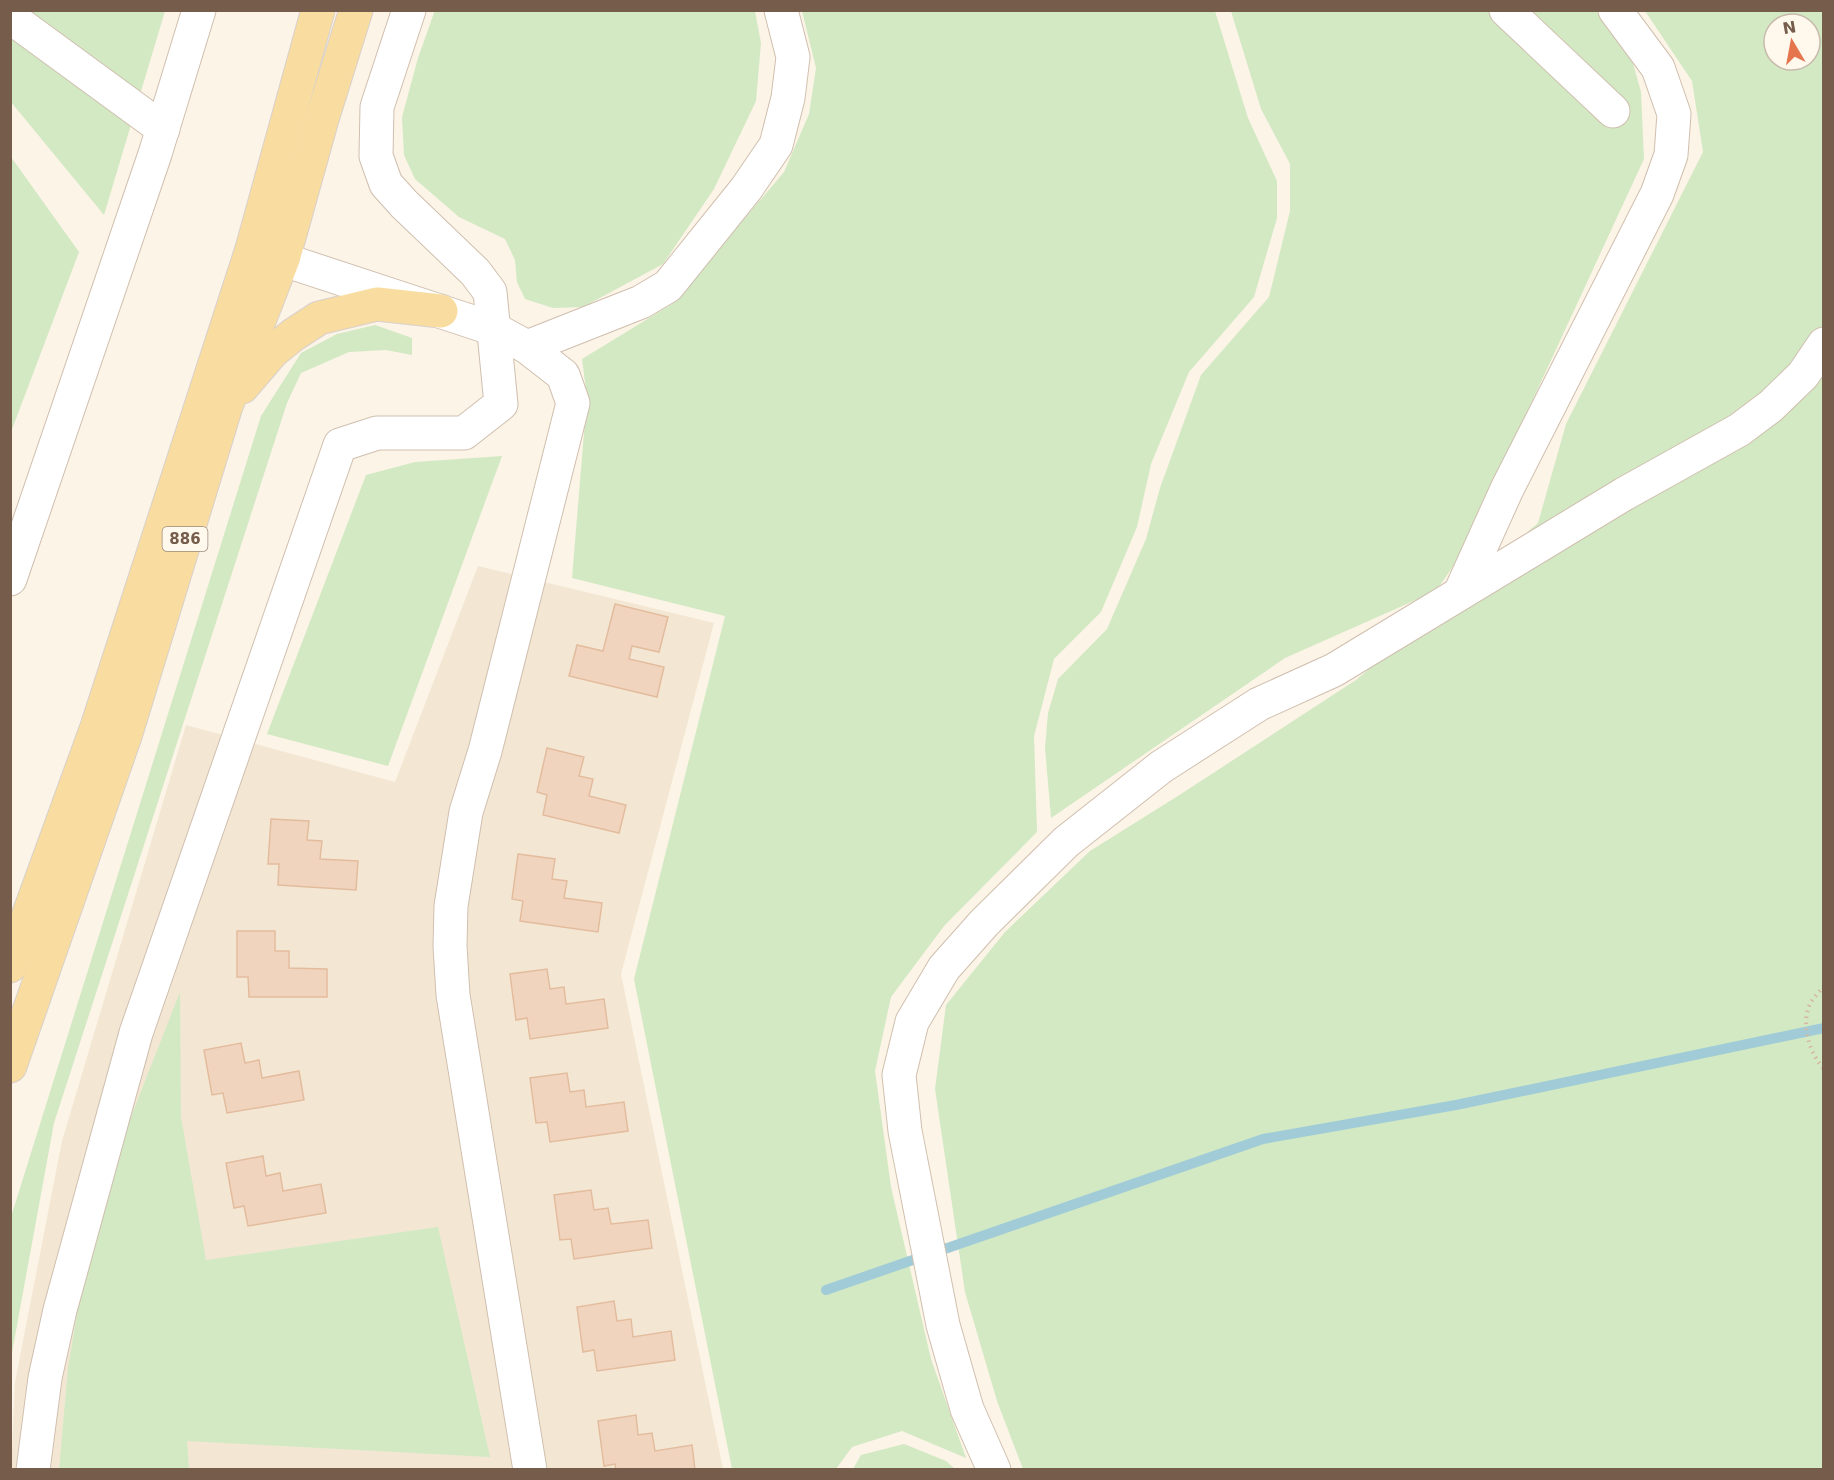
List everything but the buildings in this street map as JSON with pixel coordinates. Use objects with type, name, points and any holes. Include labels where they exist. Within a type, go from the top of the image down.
[{"type":"main road","name":"886","points":[[10,966],[97,728],[252,249],[318,10]]},
{"type":"main road","name":"886","points":[[10,1066],[126,733],[226,406],[283,259],[322,119],[356,10]]},
{"type":"main road","points":[[226,406],[272,352],[319,318],[377,304],[441,311]]},
{"type":"street","points":[[10,579],[163,129],[200,10]]},
{"type":"street","points":[[33,1470],[45,1378],[60,1310],[136,1033],[340,445],[377,433],[464,433],[501,404],[490,292],[476,272],[386,184],[376,156],[377,107],[409,10]]},
{"type":"street","points":[[527,347],[641,302],[668,286],[746,189],[776,145],[789,98],[793,57],[782,10]]},
{"type":"street","points":[[1460,594],[1506,489],[1657,194],[1671,155],[1674,114],[1658,68],[1615,10]]},
{"type":"street","points":[[1513,13],[1613,111]]},
{"type":"street","points":[[10,17],[163,129]]},
{"type":"street","points":[[252,249],[494,329],[527,347],[563,375],[573,403],[484,751],[466,812],[451,906],[450,946],[453,994],[530,1470]]},
{"type":"street","points":[[994,1470],[967,1409],[943,1325],[905,1131],[899,1075],[912,1022],[944,968],[984,923],[1066,842],[1161,767],[1259,704],[1334,670],[1624,494],[1739,430],[1771,406],[1803,375],[1824,344]]},
{"type":"path","points":[[1824,986],[1810,1003],[1806,1025],[1815,1060],[1824,1069]]},
{"type":"shaded area","points":[[478,566],[714,623],[621,974],[723,1469],[11,1470],[15,1382],[62,1141],[186,725],[395,782]]},
{"type":"green space","points":[[435,10],[755,11],[761,43],[756,101],[714,189],[663,264],[583,307],[553,308],[525,299],[517,282],[515,260],[505,239],[459,217],[415,179],[404,155],[402,117],[418,58]]},
{"type":"green space","points":[[10,11],[165,11],[104,215],[11,102]]},
{"type":"green space","points":[[802,11],[1215,11],[1248,118],[1277,181],[1277,218],[1254,297],[1189,372],[1151,464],[1137,527],[1101,612],[1054,659],[1034,736],[1037,832],[944,926],[891,997],[875,1071],[891,1187],[931,1359],[966,1458],[902,1431],[852,1447],[836,1469],[732,1469],[634,979],[725,616],[572,578],[587,397],[582,359],[672,304],[784,172],[809,114],[816,68]]},
{"type":"green space","points":[[1231,11],[1596,11],[1629,49],[1641,92],[1644,159],[1461,555],[1436,591],[1285,658],[1051,818],[1045,748],[1048,713],[1058,679],[1107,629],[1146,539],[1160,488],[1201,375],[1269,297],[1290,211],[1290,164],[1261,109]]},
{"type":"green space","points":[[1645,11],[1823,11],[1823,1469],[1023,1469],[997,1401],[965,1292],[935,1089],[946,1005],[1005,932],[1090,851],[1356,680],[1538,523],[1566,424],[1703,152],[1692,81]]},
{"type":"green space","points":[[11,157],[79,252],[11,432]]},
{"type":"green space","points":[[375,325],[412,338],[412,355],[386,350],[349,352],[301,373],[287,403],[54,1123],[11,1358],[11,1217],[261,416],[301,353],[337,334]]},
{"type":"green space","points":[[502,456],[388,766],[267,734],[366,475],[415,462]]},
{"type":"green space","points":[[180,992],[181,1117],[206,1260],[438,1227],[490,1457],[187,1441],[189,1469],[59,1470],[68,1368],[94,1211]]},
{"type":"green space","points":[[904,1444],[946,1461],[955,1469],[853,1469],[861,1455]]},
{"type":"waterway","points":[[826,1290],[1263,1139],[1456,1105],[1824,1028]]}]
